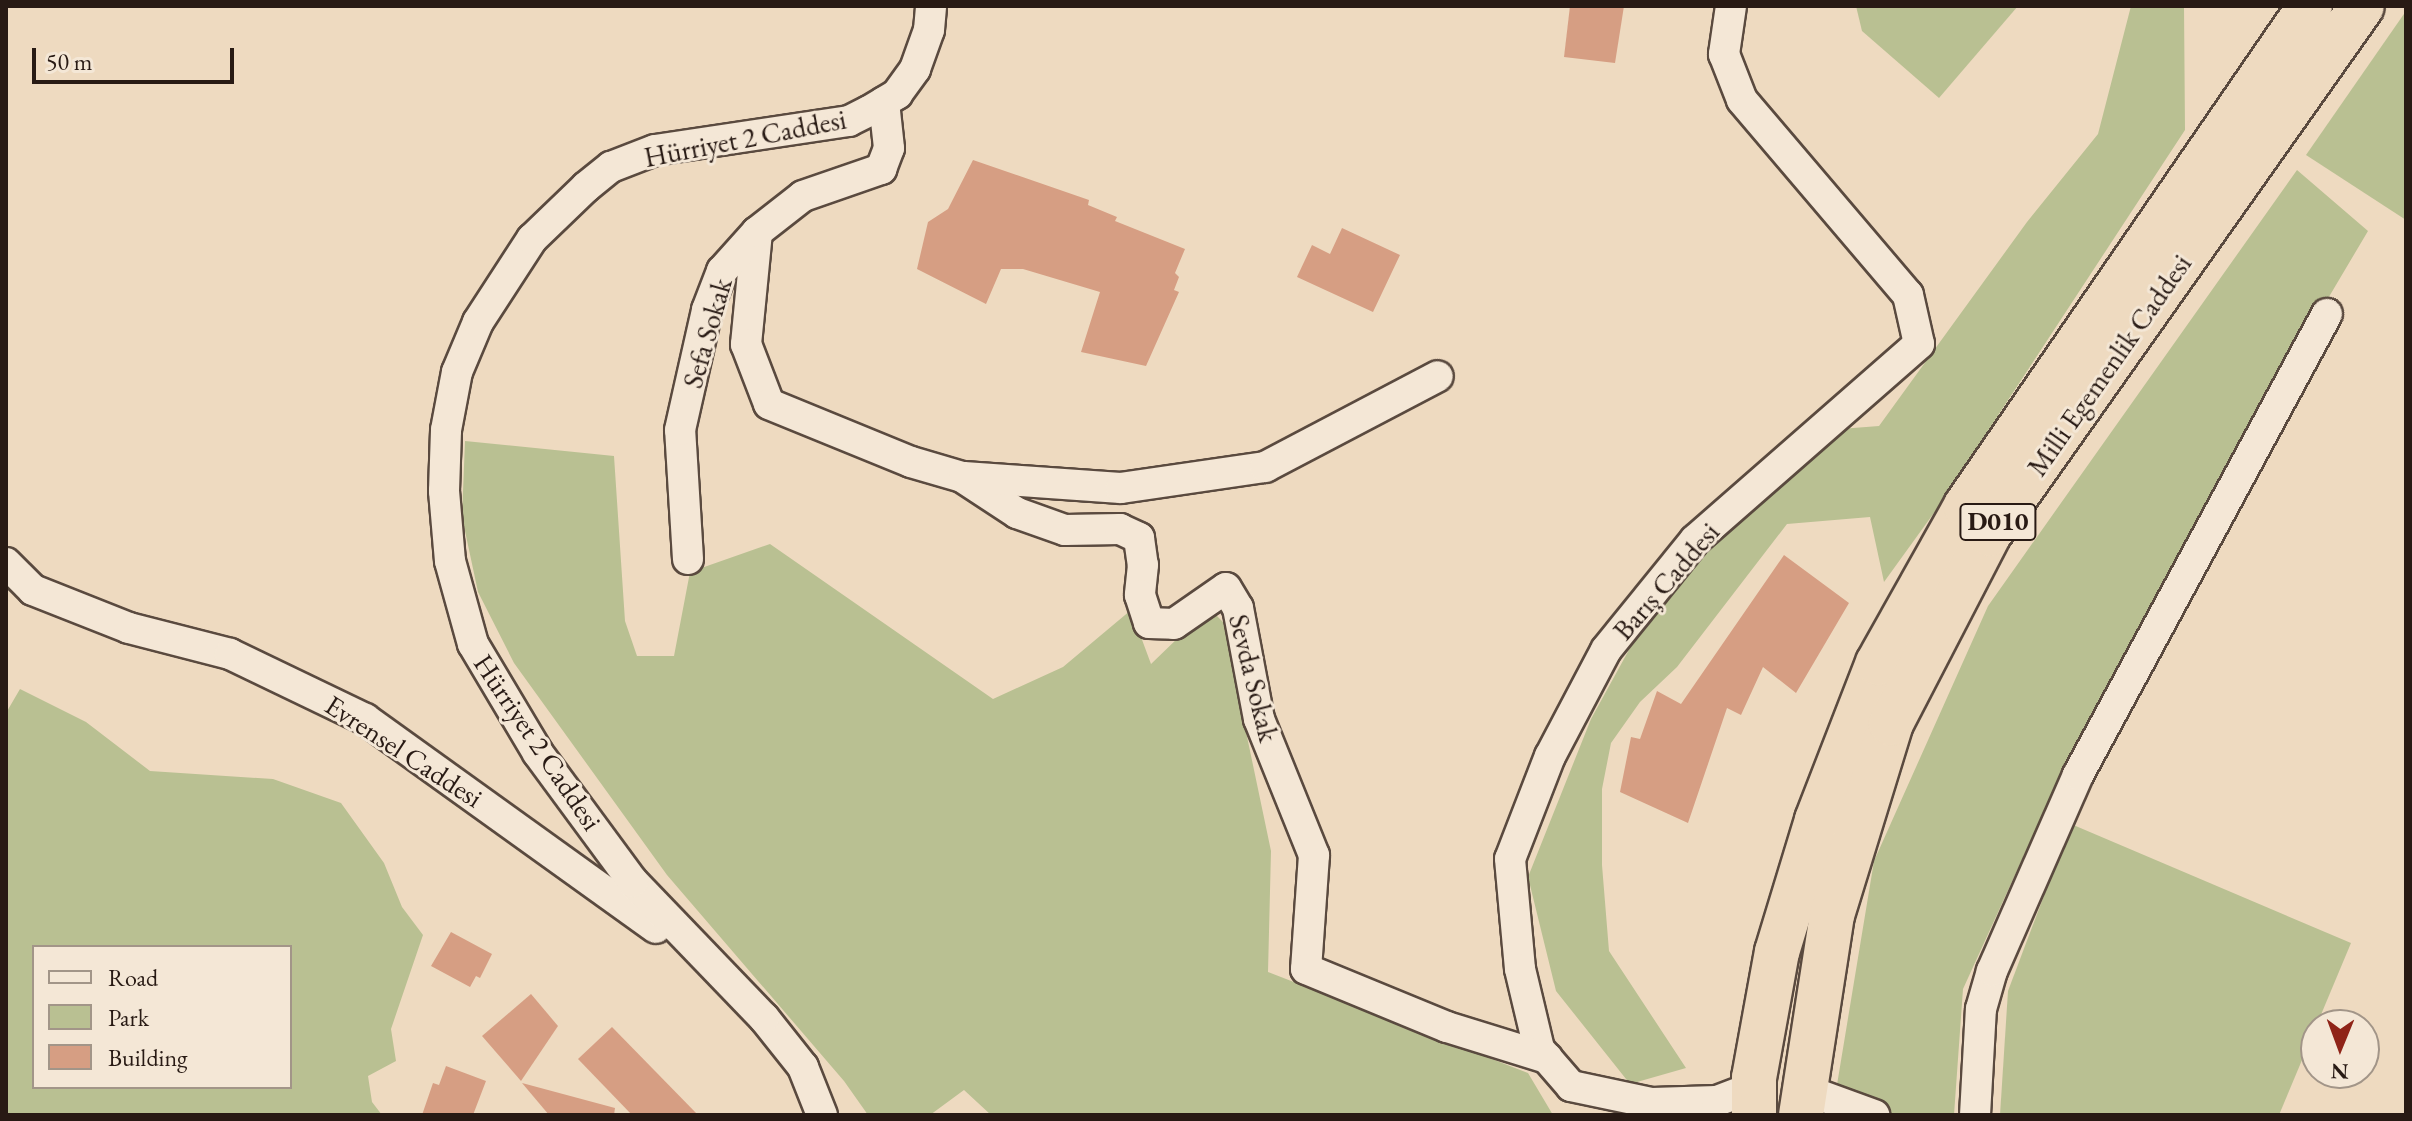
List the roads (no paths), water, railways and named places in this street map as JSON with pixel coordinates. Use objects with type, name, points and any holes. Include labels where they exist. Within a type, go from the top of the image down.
[{"type":"highway","name":"Milli Egemenlik Caddesi","points":[[1754,1101],[1777,952],[1817,820],[1878,663],[1966,506],[2310,6]]},
{"type":"highway","name":"Milli Egemenlik Caddesi","points":[[1802,1102],[1832,915],[1891,723],[1989,534],[2362,6]]},
{"type":"street","name":"Hürriyet 2 Caddesi","points":[[822,1115],[803,1067],[764,1018],[633,882],[538,753],[473,644],[450,561],[444,491],[451,401],[457,372],[478,322],[532,239],[611,167],[655,150],[849,121],[897,94],[915,69],[929,30],[931,6]]},
{"type":"street","name":"Barış Caddesi","points":[[1731,6],[1724,54],[1742,100],[1908,295],[1919,344],[1695,540],[1606,650],[1550,756],[1510,859],[1520,969],[1539,1049],[1571,1086],[1652,1103],[1754,1101]]},
{"type":"street","name":"Sefa Sokak","points":[[688,559],[680,430],[707,310],[722,271],[757,232],[803,196],[881,169],[889,148],[884,102]]},
{"type":"street","name":"Sevda Sokak","points":[[757,232],[746,344],[769,404],[911,462],[962,477],[1017,513],[1065,530],[1120,529],[1139,538],[1143,565],[1140,595],[1149,623],[1174,624],[1226,588],[1238,608],[1259,719],[1314,855],[1306,969],[1447,1027],[1547,1058]]},
{"type":"street","points":[[1975,1115],[1981,1009],[1992,971],[2078,775],[2327,314]]},
{"type":"street","points":[[962,477],[1121,488],[1265,467],[1438,376]]},
{"type":"street","name":"Evrensel Caddesi","points":[[6,563],[33,590],[129,628],[230,654],[365,719],[612,894],[728,983]]},
{"type":"street","points":[[1802,1102],[1874,1115]]}]
